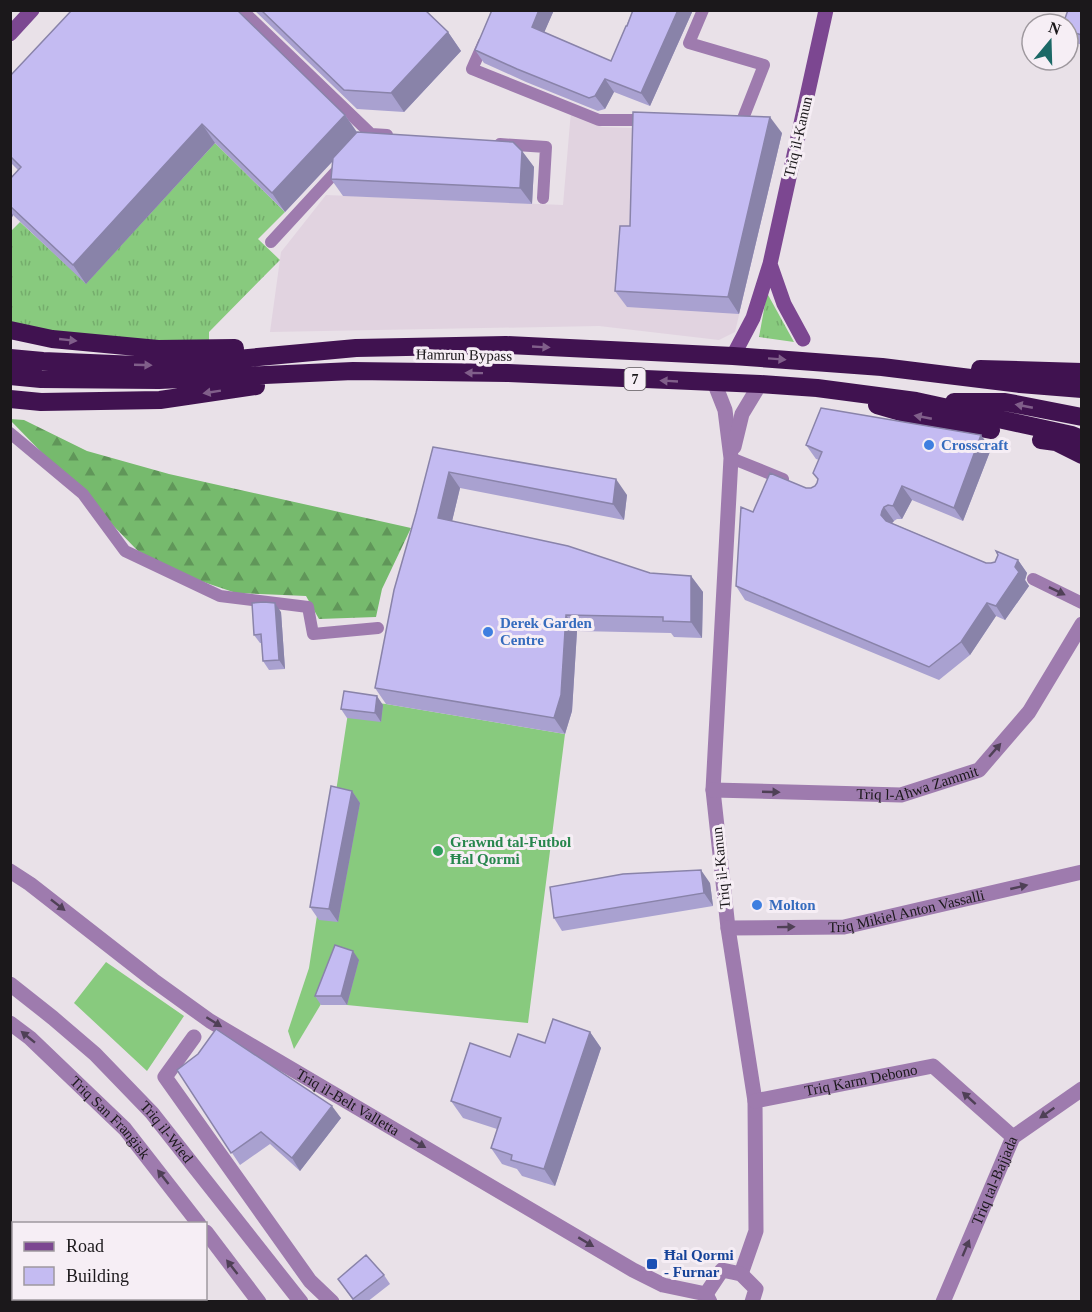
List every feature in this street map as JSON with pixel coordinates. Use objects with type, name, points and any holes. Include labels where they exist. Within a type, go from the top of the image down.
[{"type":"highway","points":[[10,330],[52,339],[158,349],[356,348]]},
{"type":"highway","name":"Ħamrun Bypass","points":[[10,358],[160,366],[356,348],[506,345],[733,356],[882,367]]},
{"type":"highway","points":[[882,367],[1082,372]]},
{"type":"highway","points":[[882,367],[1082,390]]},
{"type":"highway","name":"Ħamrun Bypass","points":[[10,376],[41,379],[159,380],[353,371],[508,373],[760,384],[817,388],[916,401]]},
{"type":"highway","points":[[10,399],[41,402],[160,400],[353,371]]},
{"type":"highway","points":[[817,388],[908,414],[1056,442],[1082,455]]},
{"type":"highway","points":[[916,401],[1005,402],[1082,417]]},
{"type":"highway","points":[[916,401],[1082,439]]},
{"type":"street","points":[[10,34],[33,10]]},
{"type":"street","name":"Triq il-Kanun","points":[[733,356],[753,318],[770,264],[826,10]]},
{"type":"street","points":[[770,264],[784,304],[803,339]]},
{"type":"street","name":"Triq il-Kanun","points":[[714,382],[725,410],[731,458],[713,790],[728,928],[755,1101],[756,1231],[741,1274]]},
{"type":"street","name":"Triq il-Kanun","points":[[731,458],[742,414],[760,384]]},
{"type":"street","name":"Triq l-Aħwa Zammit","points":[[713,790],[900,795],[979,770],[1029,712],[1082,624]]},
{"type":"street","name":"Triq il-Belt Valletta","points":[[10,871],[210,1021],[633,1270],[663,1284],[708,1298],[722,1270],[741,1274]]},
{"type":"street","name":"Triq Mikiel Anton Vassalli","points":[[728,928],[844,927],[1082,872]]},
{"type":"street","name":"Triq il-Wied","points":[[10,984],[95,1054],[152,1113],[301,1302]]},
{"type":"street","name":"Triq San Franġisk","points":[[10,1023],[30,1038],[125,1129],[197,1222]]},
{"type":"street","name":"Triq il-Wied","points":[[194,1037],[165,1077],[309,1281],[332,1302]]},
{"type":"street","name":"Triq Karm Debono","points":[[755,1101],[933,1066],[1013,1137]]},
{"type":"street","name":"Triq tal-Bajjada","points":[[943,1302],[1013,1137],[1082,1089]]},
{"type":"street","points":[[207,1233],[260,1302]]},
{"type":"street","points":[[741,1274],[756,1289],[752,1302]]},
{"type":"lane","points":[[242,10],[367,138],[394,135]]},
{"type":"lane","points":[[703,10],[689,43],[764,65],[742,121],[718,121]]},
{"type":"lane","points":[[489,30],[472,69],[599,120],[658,120]]},
{"type":"lane","points":[[488,143],[546,147],[543,198]]},
{"type":"lane","points":[[271,242],[348,159]]},
{"type":"lane","points":[[10,433],[82,494],[125,551],[220,596],[308,607],[313,634],[378,628]]},
{"type":"lane","points":[[731,458],[797,485]]},
{"type":"lane","points":[[1033,579],[1082,603]]},
{"type":"shaded area","points":[[571,111],[602,127],[782,133],[735,332],[719,340],[599,326],[270,332],[281,252],[326,195],[563,205]]},
{"type":"green space","points":[[215,143],[285,212],[258,239],[280,260],[209,332],[209,343],[127,341],[11,325],[10,232],[20,222],[86,283]]},
{"type":"green space","points":[[767,293],[794,342],[759,337]]},
{"type":"green space","points":[[10,419],[24,420],[87,451],[169,474],[411,528],[382,589],[376,617],[319,619],[306,596],[236,593],[177,573],[138,551]]},
{"type":"green space","name":"Grawnd tal-Futbol Ħal Qormi","points":[[350,700],[565,734],[528,1023],[321,1004],[294,1049],[288,1031],[309,968]]},
{"type":"green space","points":[[106,962],[184,1016],[147,1071],[74,1003]]},
{"type":"building","points":[[72,10],[237,10],[345,115],[272,193],[202,124],[73,265],[10,206],[10,179],[21,167],[10,156],[10,76]]},
{"type":"building","points":[[261,10],[425,10],[448,32],[391,93],[344,90]]},
{"type":"building","points":[[492,10],[539,10],[532,27],[611,61],[633,10],[678,10],[641,93],[605,79],[595,96],[589,98],[475,50]]},
{"type":"building","points":[[1068,10],[1082,10],[1082,35],[1080,34],[1080,12],[1067,12]]},
{"type":"building","points":[[633,112],[770,117],[728,297],[615,291],[620,226],[630,226]]},
{"type":"building","points":[[357,132],[513,142],[522,151],[520,188],[331,179],[333,158]]},
{"type":"building","points":[[821,408],[981,435],[954,508],[902,486],[893,506],[884,507],[881,515],[886,521],[986,563],[995,562],[998,555],[996,551],[1018,560],[1015,567],[1019,572],[996,606],[987,603],[961,642],[929,667],[736,586],[741,507],[753,512],[770,473],[806,488],[815,486],[818,479],[813,473],[822,452],[806,445]]},
{"type":"building","name":"Derek Garden Centre","points":[[433,447],[616,479],[613,504],[449,472],[438,518],[568,546],[650,573],[691,576],[691,622],[663,621],[663,617],[566,615],[561,695],[554,718],[375,688],[394,590]]},
{"type":"building","points":[[252,603],[275,603],[279,660],[263,661],[261,634],[254,635]]},
{"type":"building","points":[[344,691],[377,696],[375,713],[341,709]]},
{"type":"building","points":[[331,786],[352,791],[329,909],[310,907]]},
{"type":"building","points":[[701,870],[704,893],[554,918],[550,887],[623,874]]},
{"type":"building","points":[[335,945],[353,951],[341,996],[315,996]]},
{"type":"building","points":[[553,1019],[590,1032],[544,1169],[511,1160],[512,1155],[491,1148],[501,1118],[451,1101],[470,1043],[510,1057],[518,1034],[545,1043]]},
{"type":"building","points":[[216,1029],[332,1106],[292,1158],[261,1132],[231,1153],[177,1070],[198,1054]]},
{"type":"building","points":[[366,1255],[384,1275],[353,1299],[338,1279]]},
{"type":"place","name":"Crosscraft","points":[[929,445]]},
{"type":"place","name":"Derek Garden Centre","points":[[488,632]]},
{"type":"place","name":"Grawnd tal-Futbol Ħal Qormi","points":[[438,851]]},
{"type":"place","name":"Molton","points":[[757,905]]},
{"type":"place","name":"Ħal Qormi - Furnar","points":[[652,1264]]}]
